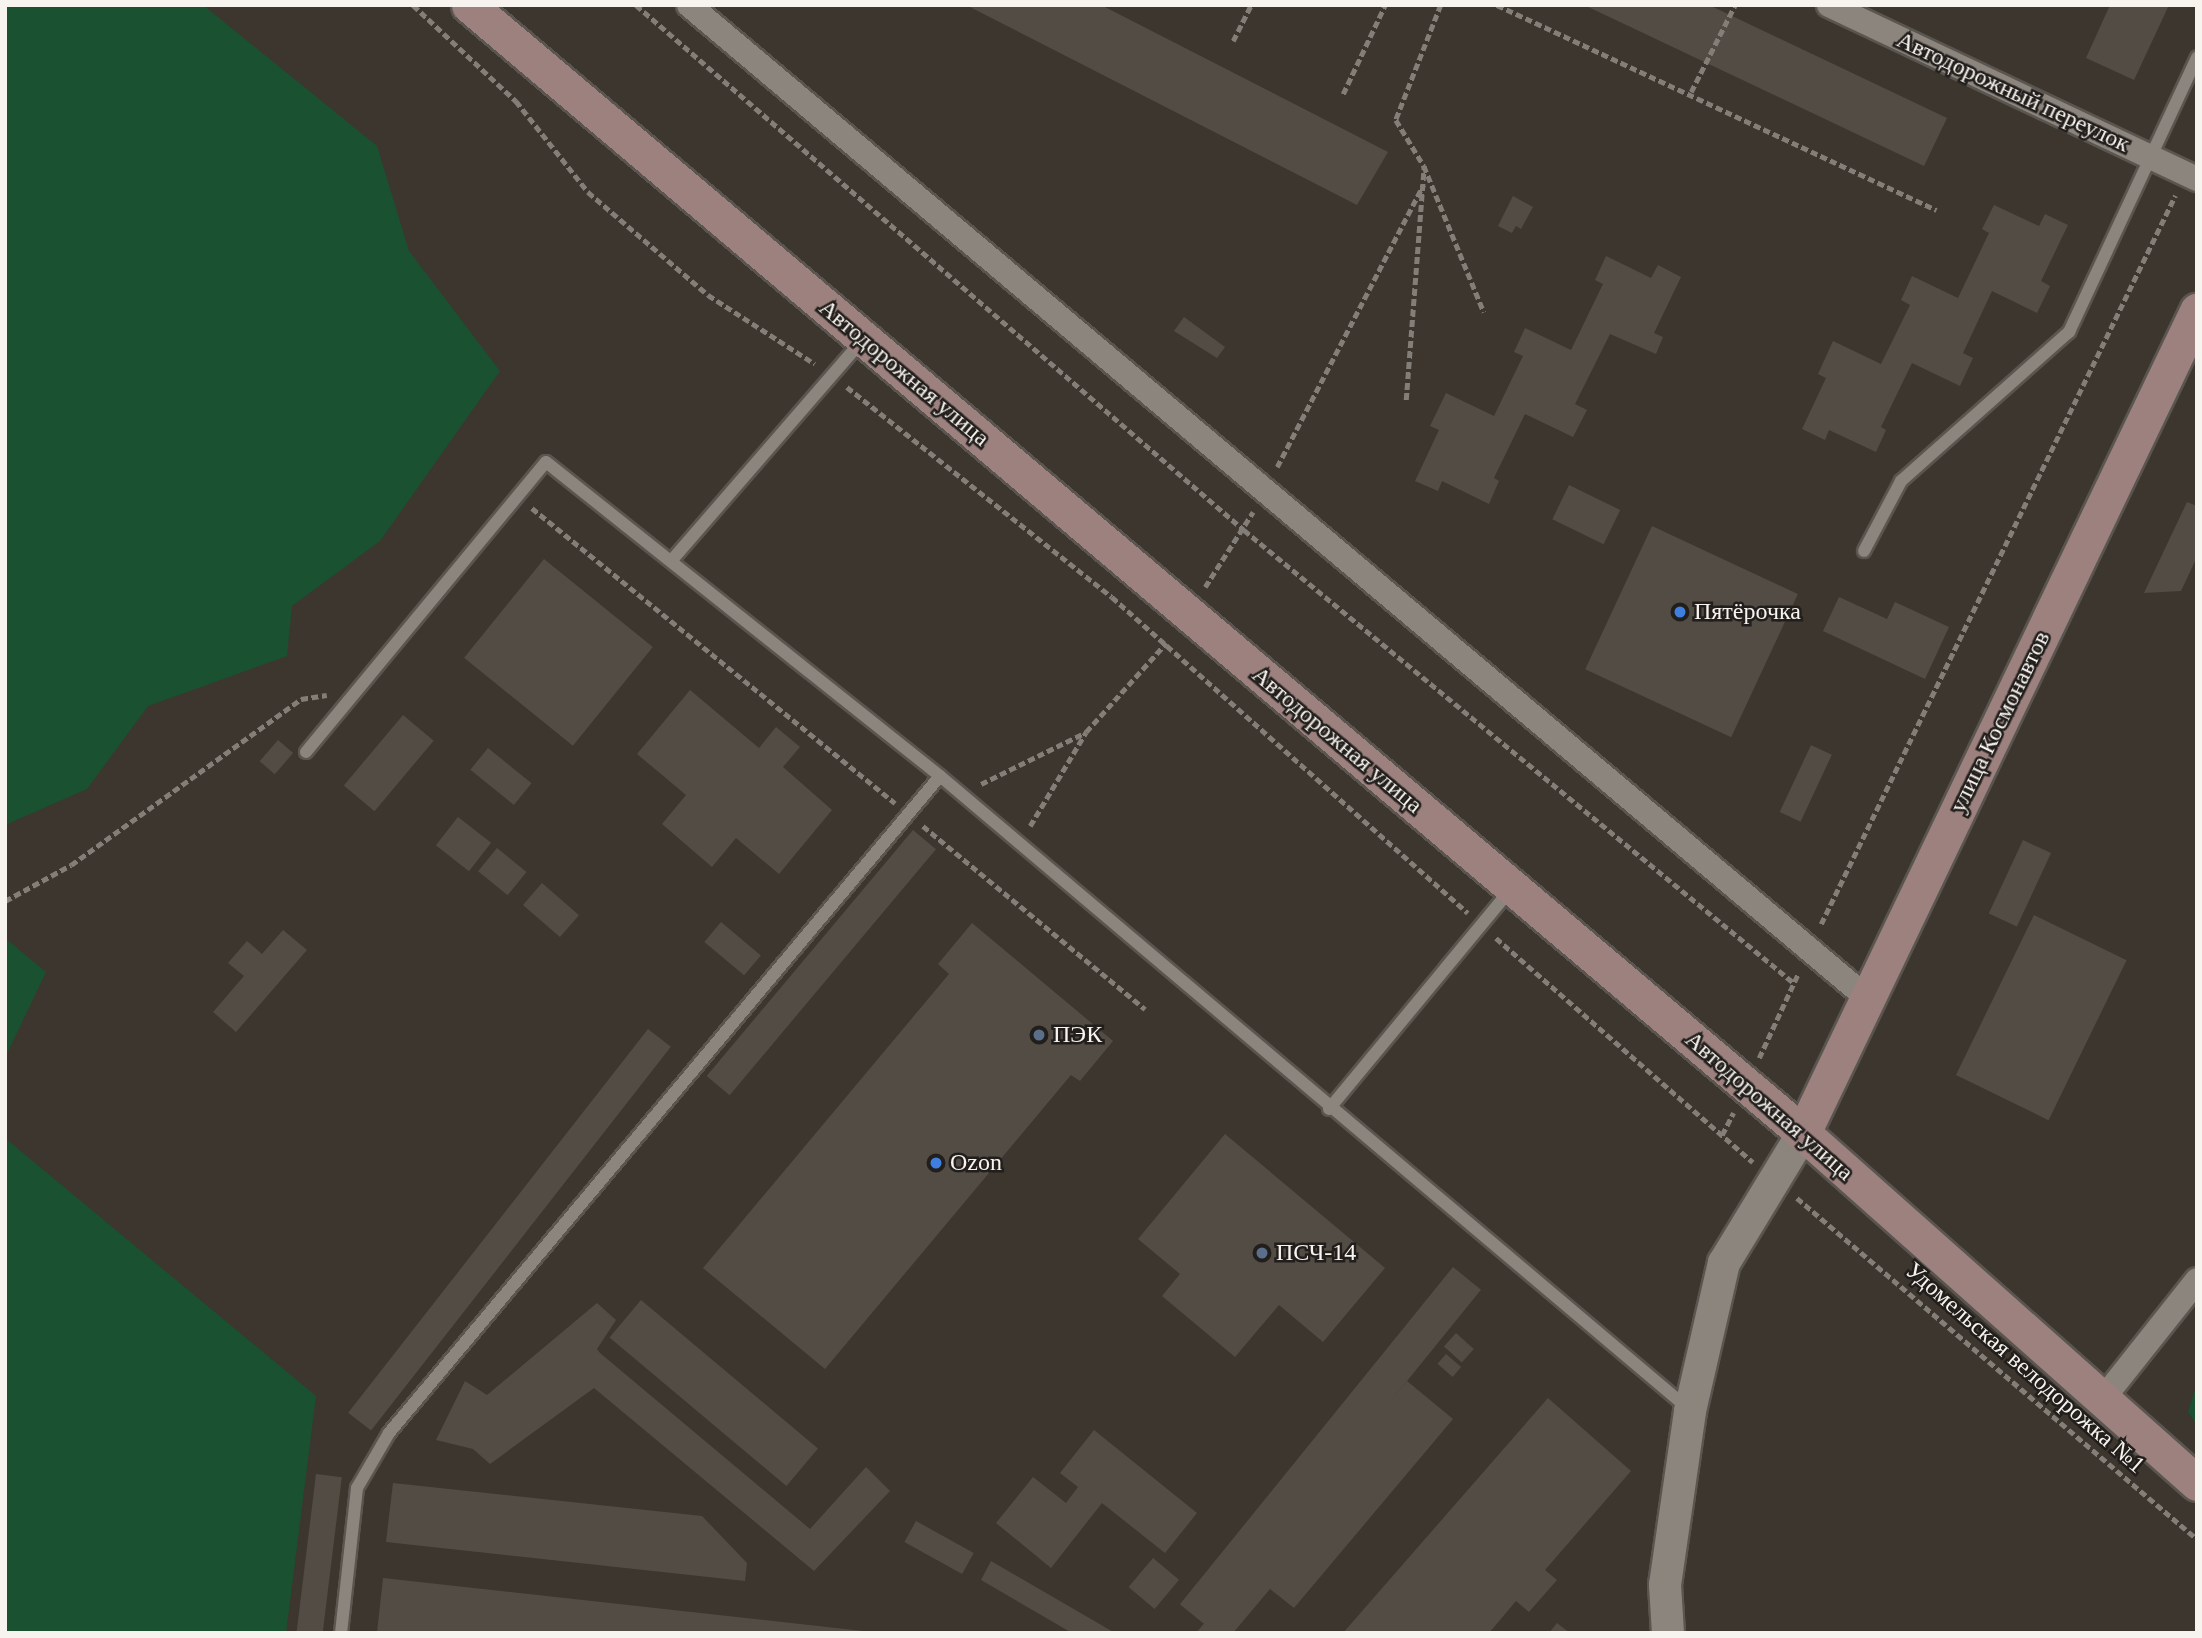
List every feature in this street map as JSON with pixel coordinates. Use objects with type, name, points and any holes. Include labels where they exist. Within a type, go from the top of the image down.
[{"type":"main road","name":"Автодорожная улица","points":[[469,5],[1803,1133],[2197,1483]]},
{"type":"main road","name":"улица Космонавтов","points":[[1803,1133],[2197,311]]},
{"type":"street","points":[[689,5],[1867,998]]},
{"type":"street","name":"Автодорожный переулок","points":[[1829,5],[2191,177]]},
{"type":"street","points":[[1668,1633],[1665,1585],[1690,1411],[1724,1263],[1803,1133]]},
{"type":"street","points":[[2102,1400],[2197,1280]]},
{"type":"lane","points":[[1864,551],[1901,481],[2069,332],[2197,57]]},
{"type":"lane","points":[[672,560],[864,338]]},
{"type":"lane","points":[[306,752],[546,462],[940,776],[1018,846],[1690,1411]]},
{"type":"lane","points":[[341,1633],[357,1488],[389,1433],[940,776]]},
{"type":"lane","points":[[1329,1109],[1512,887]]},
{"type":"path","name":"Удомельская велодорожка №1","points":[[413,5],[516,101],[588,192],[708,295],[832,375],[1165,644],[1774,1181],[1831,1223],[2197,1539]]},
{"type":"path","points":[[636,5],[1244,530],[1794,983]]},
{"type":"path","points":[[1233,41],[1251,5]]},
{"type":"path","points":[[1343,94],[1385,5]]},
{"type":"path","points":[[1441,5],[1396,120],[1424,166],[1484,312]]},
{"type":"path","points":[[1497,5],[1691,92],[1937,210]]},
{"type":"path","points":[[1691,92],[1735,5]]},
{"type":"path","points":[[1406,400],[1424,166]]},
{"type":"path","points":[[1722,1135],[1810,948],[2191,177]]},
{"type":"path","points":[[1018,846],[1087,732],[1165,644],[1244,530],[1423,185]]},
{"type":"path","points":[[518,496],[681,624],[1145,1009]]},
{"type":"path","points":[[5,901],[71,865],[301,699],[356,691]]},
{"type":"path","points":[[961,794],[1087,732]]},
{"type":"green space","points":[[5,5],[203,5],[377,146],[409,251],[500,371],[380,541],[292,606],[287,656],[148,706],[87,789],[5,825]]},
{"type":"green space","points":[[5,938],[46,972],[5,1058]]},
{"type":"green space","points":[[5,1138],[316,1396],[286,1633],[5,1633]]},
{"type":"green space","points":[[2197,1383],[2197,1425],[2188,1412]]},
{"type":"building","points":[[966,5],[1101,5],[1388,152],[1357,205]]},
{"type":"building","points":[[1584,5],[1709,5],[1947,118],[1924,166]]},
{"type":"building","points":[[2110,5],[2169,5],[2134,80],[2086,58]]},
{"type":"building","points":[[1513,196],[1533,207],[1521,229],[1516,226],[1512,233],[1498,226]]},
{"type":"building","points":[[1994,205],[2039,226],[2045,214],[2068,225],[2041,281],[2050,286],[2037,313],[1992,291],[1963,353],[1973,358],[1960,386],[1912,363],[1881,427],[1886,430],[1876,452],[1829,430],[1825,440],[1802,429],[1826,378],[1818,374],[1833,341],[1881,364],[1910,305],[1901,300],[1912,276],[1958,298],[1989,233],[1982,229]]},
{"type":"building","points":[[1606,256],[1651,278],[1658,265],[1681,277],[1654,333],[1663,337],[1656,354],[1610,334],[1575,404],[1587,410],[1573,437],[1525,414],[1494,478],[1499,481],[1489,504],[1442,481],[1438,491],[1415,481],[1439,430],[1430,426],[1446,393],[1494,416],[1523,356],[1514,352],[1525,328],[1571,350],[1603,284],[1595,280]]},
{"type":"building","points":[[1184,317],[1225,347],[1217,358],[1174,331]]},
{"type":"building","points":[[1569,485],[1620,510],[1604,544],[1552,519]]},
{"type":"building","points":[[2187,502],[2197,506],[2197,557],[2181,591],[2144,593]]},
{"type":"building","points":[[1652,526],[1798,594],[1731,737],[1585,669]]},
{"type":"building","points":[[544,559],[653,647],[573,746],[464,658]]},
{"type":"building","points":[[1839,597],[1887,619],[1895,602],[1949,627],[1925,679],[1823,631]]},
{"type":"building","points":[[690,690],[759,748],[776,727],[800,747],[783,767],[832,810],[779,874],[736,838],[712,867],[662,824],[686,795],[637,754]]},
{"type":"building","points":[[403,715],[434,741],[375,811],[344,785]]},
{"type":"building","points":[[278,740],[293,753],[275,774],[260,761]]},
{"type":"building","points":[[1811,745],[1832,755],[1801,822],[1780,812]]},
{"type":"building","points":[[488,748],[532,783],[514,805],[470,770]]},
{"type":"building","points":[[458,817],[491,843],[469,871],[436,845]]},
{"type":"building","points":[[913,830],[936,849],[730,1095],[707,1076]]},
{"type":"building","points":[[2023,840],[2051,853],[2017,927],[1989,913]]},
{"type":"building","points":[[497,848],[527,872],[508,895],[478,871]]},
{"type":"building","points":[[542,883],[579,915],[560,937],[523,905]]},
{"type":"building","points":[[2034,915],[2127,960],[2049,1120],[1956,1075]]},
{"type":"building","points":[[721,922],[761,955],[744,975],[704,942]]},
{"type":"building","points":[[972,923],[1113,1041],[1080,1081],[1071,1075],[825,1369],[703,1268],[949,974],[938,964]]},
{"type":"building","points":[[283,930],[307,950],[236,1032],[213,1012],[244,976],[228,963],[247,941],[262,954]]},
{"type":"building","points":[[648,1029],[671,1047],[371,1431],[348,1413]]},
{"type":"building","name":"ПСЧ-14","points":[[1225,1134],[1385,1268],[1323,1342],[1279,1305],[1235,1357],[1162,1296],[1180,1274],[1138,1239]]},
{"type":"building","points":[[1453,1267],[1481,1290],[1208,1627],[1180,1604]]},
{"type":"building","points":[[641,1300],[818,1448],[786,1486],[610,1338]]},
{"type":"building","points":[[597,1303],[616,1320],[597,1349],[600,1353],[810,1529],[866,1467],[890,1491],[814,1571],[594,1388],[490,1464],[473,1449],[436,1440],[465,1381],[487,1395]]},
{"type":"building","points":[[1456,1333],[1474,1349],[1462,1362],[1444,1346]]},
{"type":"building","points":[[1446,1354],[1461,1367],[1453,1377],[1437,1364]]},
{"type":"building","points":[[1407,1381],[1453,1419],[1294,1608],[1270,1589],[1233,1633],[1196,1633]]},
{"type":"building","points":[[1548,1398],[1631,1471],[1545,1570],[1557,1580],[1529,1612],[1516,1601],[1489,1633],[1343,1633]]},
{"type":"building","points":[[1094,1430],[1197,1513],[1165,1553],[1102,1503],[1051,1568],[996,1523],[1033,1477],[1066,1503],[1078,1487],[1060,1473]]},
{"type":"building","points":[[316,1474],[342,1477],[323,1633],[297,1633]]},
{"type":"building","points":[[393,1483],[702,1516],[747,1563],[745,1581],[386,1542]]},
{"type":"building","points":[[916,1521],[974,1553],[962,1574],[904,1542]]},
{"type":"building","points":[[1153,1558],[1179,1580],[1155,1609],[1129,1587]]},
{"type":"building","points":[[991,1561],[1115,1633],[1072,1633],[981,1580]]},
{"type":"building","points":[[383,1578],[863,1631],[863,1633],[377,1633]]},
{"type":"building","points":[[1557,1623],[1570,1633],[1549,1633]]},
{"type":"place","name":"Пятёрочка","points":[[1680,612]]},
{"type":"place","name":"ПЭК","points":[[1039,1035]]},
{"type":"place","name":"Ozon","points":[[936,1163]]},
{"type":"place","name":"ПСЧ-14","points":[[1262,1253]]}]
